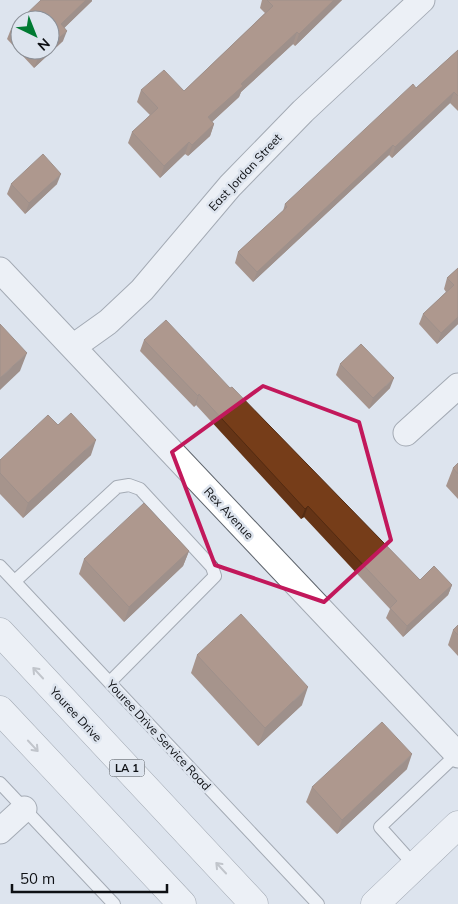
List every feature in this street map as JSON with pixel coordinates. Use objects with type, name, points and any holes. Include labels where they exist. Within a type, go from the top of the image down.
[{"type":"main road","name":"Youree Drive","points":[[0,632],[254,904]]},
{"type":"main road","points":[[0,710],[182,904]]},
{"type":"main road","points":[[375,904],[458,825]]},
{"type":"street","name":"East Jordan Street","points":[[73,348],[108,322],[142,290],[230,186],[303,111],[422,0]]},
{"type":"street","name":"Rex Avenue","points":[[0,270],[457,754]]},
{"type":"street","points":[[406,433],[458,386]]},
{"type":"street","points":[[0,831],[24,809]]},
{"type":"lane","points":[[15,581],[116,487],[129,485],[140,489],[212,568],[214,576],[110,682]]},
{"type":"lane","name":"Youree Drive Service Road","points":[[0,566],[318,904]]},
{"type":"lane","points":[[415,866],[380,827],[457,754]]},
{"type":"lane","points":[[0,784],[114,904]]},
{"type":"highlighted area","points":[[263,386],[359,422],[391,540],[324,602],[215,565],[172,452]]},
{"type":"building","points":[[41,0],[86,0],[61,24],[67,31],[60,37],[60,10],[30,10]]},
{"type":"building","points":[[267,0],[334,0],[299,34],[297,32],[241,84],[243,86],[208,117],[214,124],[192,145],[189,142],[164,166],[132,132],[158,108],[141,90],[164,70],[184,91],[273,6]]},
{"type":"building","points":[[458,50],[458,96],[454,92],[395,147],[393,145],[257,272],[238,252],[287,207],[285,204],[413,84],[416,88]]},
{"type":"building","points":[[43,154],[61,174],[29,203],[11,184]]},
{"type":"building","points":[[458,268],[458,317],[441,333],[423,314],[454,285],[447,278]]},
{"type":"building","points":[[166,320],[230,388],[232,387],[420,580],[434,566],[452,585],[407,626],[390,608],[397,601],[308,506],[305,509],[199,394],[198,396],[144,340]]},
{"type":"building","points":[[0,324],[27,353],[0,378]]},
{"type":"building","points":[[361,344],[394,378],[373,398],[340,364]]},
{"type":"building","points":[[71,413],[96,440],[28,503],[0,473],[0,460],[48,415],[58,425]]},
{"type":"building","points":[[458,463],[458,474],[453,468]]},
{"type":"building","points":[[144,503],[189,551],[129,607],[84,559]]},
{"type":"building","points":[[241,614],[308,687],[265,728],[197,655]]},
{"type":"building","points":[[458,625],[458,635],[453,630]]},
{"type":"building","points":[[382,722],[412,754],[342,820],[312,787]]}]
